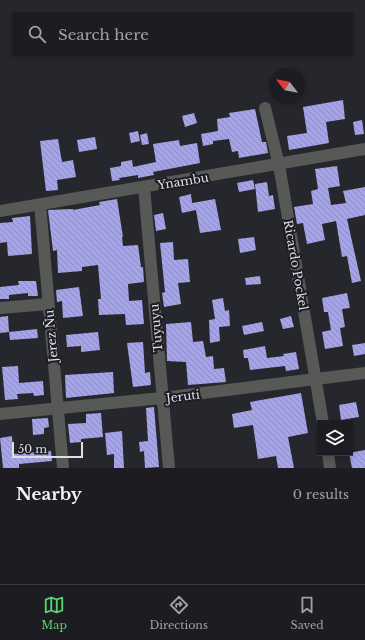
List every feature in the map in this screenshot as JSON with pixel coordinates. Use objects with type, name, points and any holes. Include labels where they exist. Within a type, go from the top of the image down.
[{"type":"street","name":"Ricardo Pockel","points":[[265,108],[279,165],[317,380],[323,420]]},
{"type":"street","name":"Ynambu","points":[[0,211],[279,165],[365,149]]},
{"type":"street","name":"Tuyuyu","points":[[144,187],[169,468]]},
{"type":"street","name":"Jerez Ñu","points":[[40,204],[63,468]]},
{"type":"street","points":[[0,308],[48,304]]},
{"type":"street","name":"Jeruti","points":[[0,414],[57,407],[162,398],[365,373]]},
{"type":"street","points":[[328,456],[330,468]]},
{"type":"building","points":[[343,100],[345,119],[326,122],[329,143],[289,150],[287,136],[307,133],[303,107]]},
{"type":"building","points":[[255,109],[262,142],[266,142],[268,153],[239,158],[238,151],[232,152],[229,139],[213,141],[213,144],[203,146],[201,134],[218,131],[217,119],[230,117],[229,113]]},
{"type":"building","points":[[194,113],[197,123],[185,127],[182,116]]},
{"type":"building","points":[[362,120],[364,134],[355,135],[353,122]]},
{"type":"building","points":[[138,131],[140,141],[131,143],[129,133]]},
{"type":"building","points":[[147,133],[149,144],[142,145],[140,135]]},
{"type":"building","points":[[95,137],[97,149],[79,152],[77,140]]},
{"type":"building","points":[[58,139],[62,162],[73,160],[76,177],[57,180],[58,190],[46,191],[40,141]]},
{"type":"building","points":[[179,140],[180,146],[197,143],[200,163],[153,172],[154,175],[138,178],[138,175],[119,178],[120,180],[112,181],[110,168],[121,166],[121,162],[132,160],[133,167],[156,162],[153,144]]},
{"type":"building","points":[[337,166],[340,186],[328,188],[331,205],[346,203],[343,191],[365,187],[365,215],[347,219],[361,281],[352,283],[347,256],[342,257],[336,221],[322,224],[325,240],[307,244],[303,223],[297,224],[294,207],[313,204],[311,191],[318,189],[315,169]]},
{"type":"building","points":[[253,180],[255,189],[239,192],[237,183]]},
{"type":"building","points":[[267,182],[269,196],[273,195],[275,209],[258,212],[255,184]]},
{"type":"building","points":[[191,194],[192,203],[215,199],[221,230],[200,233],[196,210],[182,213],[179,197]]},
{"type":"building","points":[[117,199],[123,246],[138,245],[141,267],[143,267],[144,282],[128,284],[129,301],[142,300],[144,324],[126,325],[125,314],[99,315],[98,299],[101,299],[98,265],[82,267],[82,271],[58,273],[57,250],[53,251],[48,210],[73,210],[100,205],[99,202]]},
{"type":"building","points":[[163,213],[166,229],[156,231],[154,215]]},
{"type":"building","points":[[30,216],[32,254],[8,256],[7,242],[0,243],[0,223],[13,222],[12,218]]},
{"type":"building","points":[[254,237],[256,250],[240,253],[238,239]]},
{"type":"building","points":[[173,242],[174,260],[188,259],[190,282],[178,283],[181,304],[164,307],[162,293],[165,292],[160,243]]},
{"type":"building","points":[[260,276],[261,284],[246,285],[245,278]]},
{"type":"building","points":[[18,281],[36,281],[38,296],[28,296],[28,293],[9,295],[9,299],[0,299],[0,287],[19,285]]},
{"type":"building","points":[[79,287],[83,316],[63,318],[62,301],[57,302],[56,290]]},
{"type":"building","points":[[347,293],[350,308],[342,309],[345,327],[340,328],[343,346],[325,349],[322,332],[331,330],[328,312],[324,312],[322,298]]},
{"type":"building","points":[[223,298],[225,311],[229,310],[230,326],[219,327],[220,341],[210,343],[209,320],[215,319],[212,300]]},
{"type":"building","points":[[8,316],[9,332],[0,333],[0,317]]},
{"type":"building","points":[[291,316],[294,327],[283,329],[280,319]]},
{"type":"building","points":[[191,322],[193,342],[203,341],[206,357],[213,356],[214,369],[224,368],[226,382],[188,385],[186,362],[167,361],[166,324]]},
{"type":"building","points":[[262,322],[264,331],[244,335],[242,326]]},
{"type":"building","points":[[37,329],[38,338],[10,340],[9,332]]},
{"type":"building","points":[[98,332],[100,350],[81,352],[81,346],[67,347],[66,335]]},
{"type":"building","points":[[143,342],[145,373],[150,372],[151,385],[133,387],[127,343]]},
{"type":"building","points":[[365,343],[365,354],[354,356],[352,345]]},
{"type":"building","points":[[265,346],[267,358],[284,356],[283,354],[296,352],[299,369],[286,371],[285,366],[250,370],[248,358],[244,358],[243,350]]},
{"type":"building","points":[[18,366],[19,383],[43,381],[44,395],[34,396],[33,393],[17,394],[18,399],[5,400],[2,367]]},
{"type":"building","points":[[113,372],[114,393],[66,398],[65,375]]},
{"type":"building","points":[[301,393],[308,433],[288,437],[294,468],[278,468],[276,456],[258,459],[253,425],[234,428],[232,414],[252,410],[250,402]]},
{"type":"building","points":[[356,402],[359,417],[341,420],[339,405]]},
{"type":"building","points":[[154,407],[159,467],[145,468],[144,451],[140,452],[139,442],[148,441],[146,408]]},
{"type":"building","points":[[101,413],[103,437],[81,439],[81,442],[70,443],[68,424],[86,423],[86,414]]},
{"type":"building","points":[[48,418],[49,427],[44,428],[44,434],[33,435],[32,419]]},
{"type":"building","points":[[122,431],[124,468],[114,468],[114,454],[107,455],[105,433]]},
{"type":"building","points":[[12,436],[13,454],[51,451],[52,461],[19,464],[19,468],[3,468],[0,438]]},
{"type":"building","points":[[365,450],[365,468],[352,468],[350,456],[353,456],[353,452]]}]
